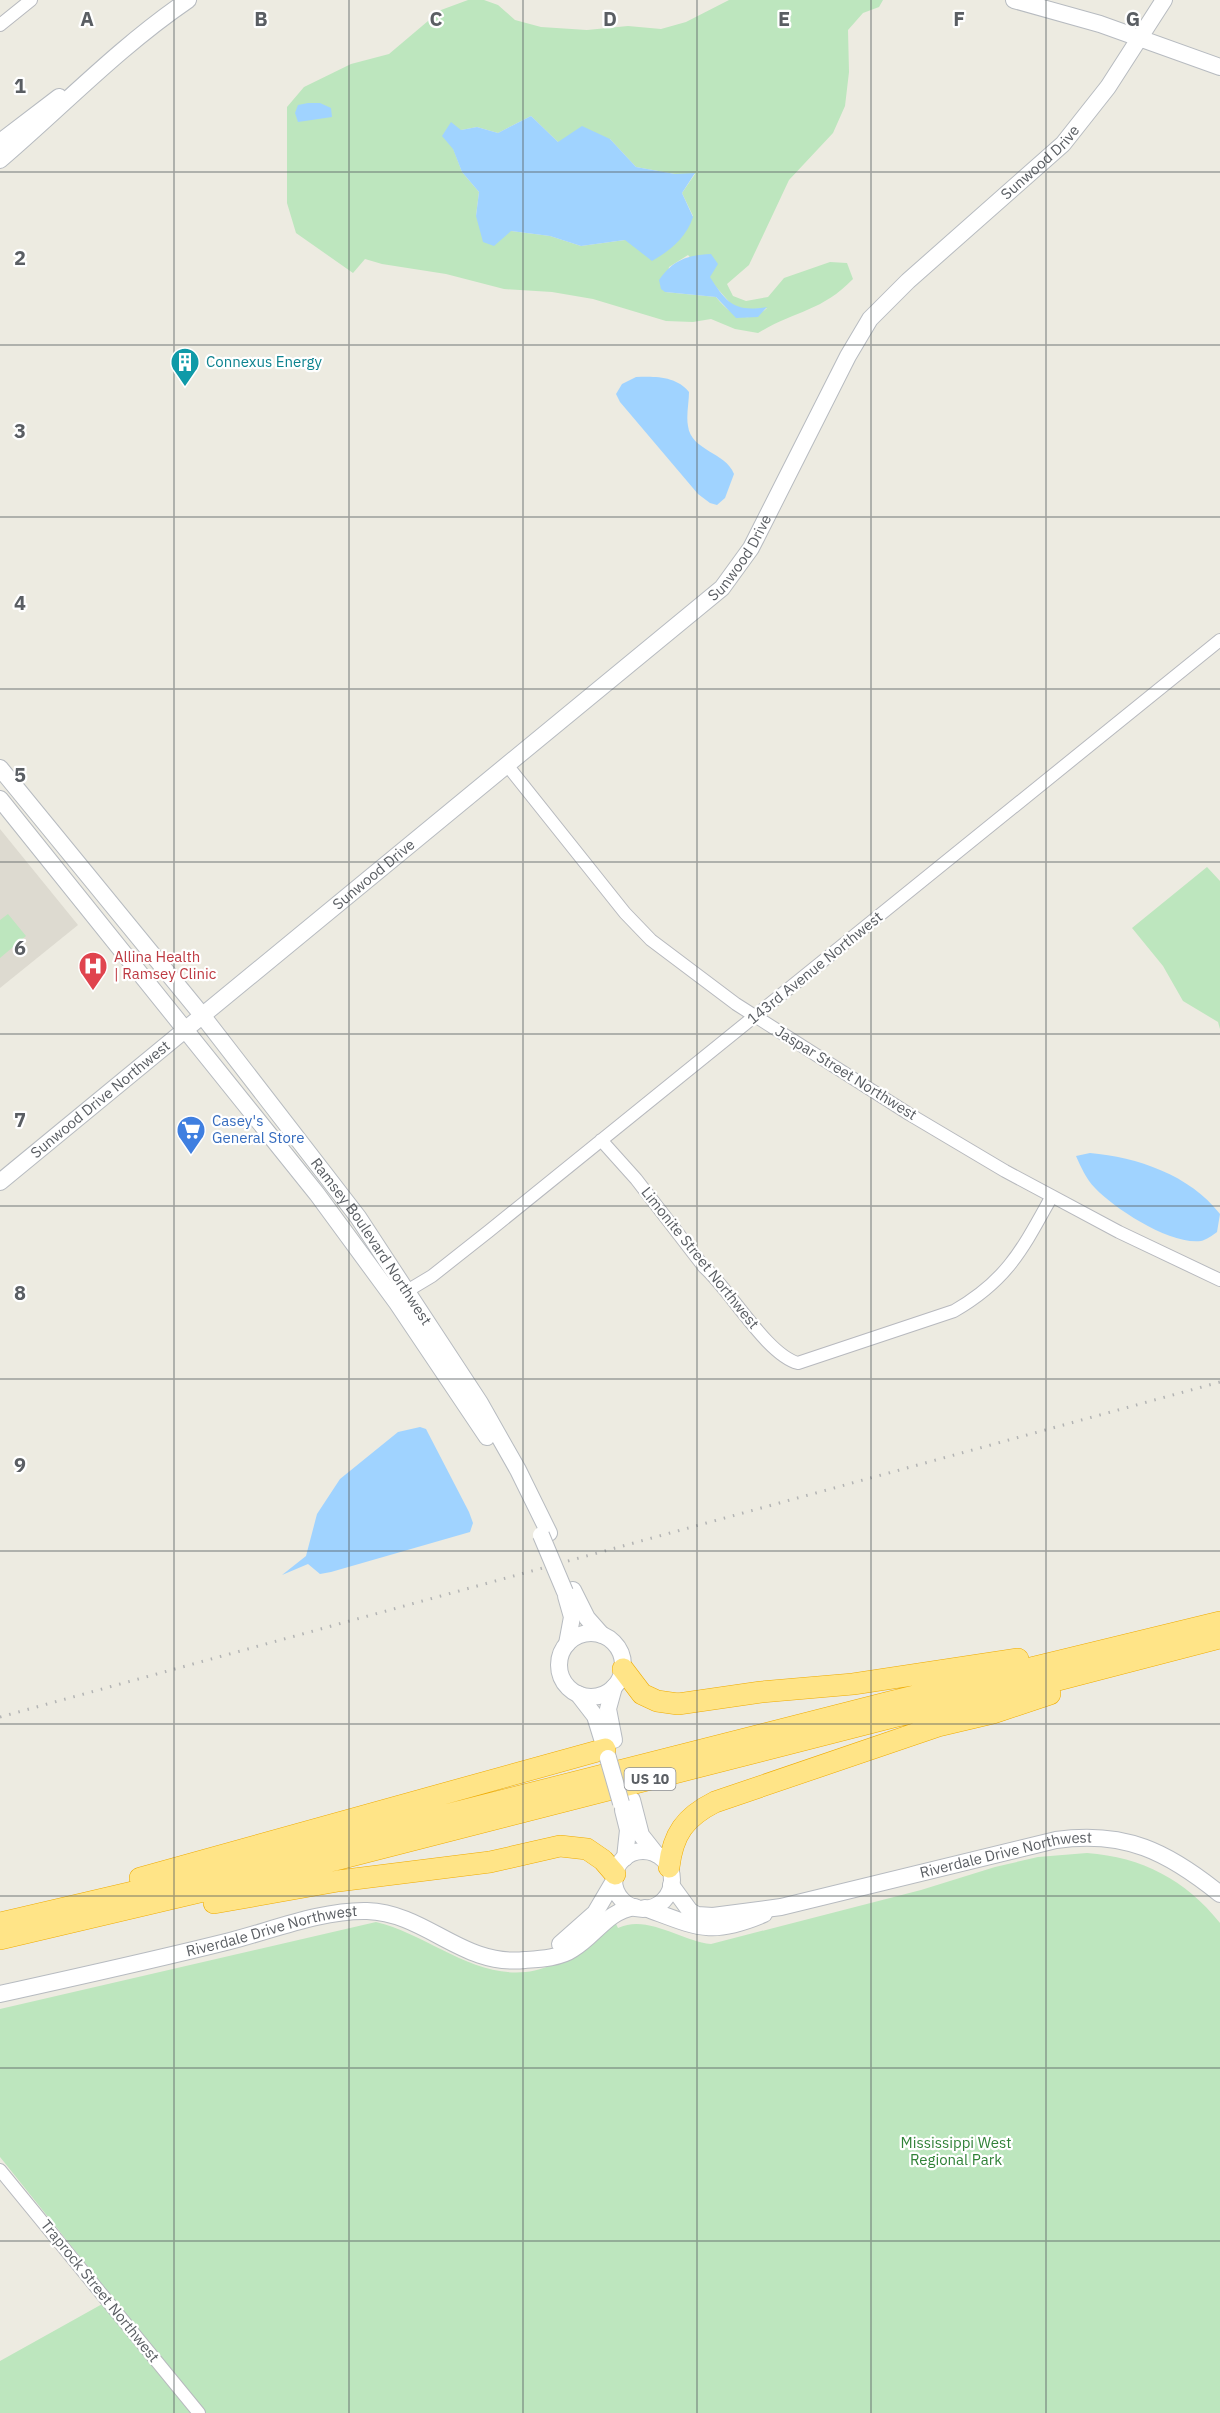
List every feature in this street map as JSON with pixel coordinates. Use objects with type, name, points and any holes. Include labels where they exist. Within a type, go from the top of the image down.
[{"type":"highway","name":"US 10","points":[[0,1923],[257,1863],[890,1702],[1220,1622]]},
{"type":"highway","points":[[618,1678],[657,1701],[678,1704],[761,1692],[853,1684],[1149,1640]]},
{"type":"highway","name":"US 10","points":[[0,1939],[439,1834],[893,1717],[1050,1682],[1214,1640]]},
{"type":"highway","points":[[665,1868],[681,1826],[700,1810],[715,1802],[938,1726],[993,1713],[1214,1640]]},
{"type":"highway","points":[[0,1923],[93,1891],[610,1754]]},
{"type":"highway","points":[[79,1921],[147,1915],[296,1887],[490,1862],[560,1846],[587,1850],[618,1870]]},
{"type":"street","points":[[0,25],[31,0]]},
{"type":"street","points":[[0,142],[51,102],[90,77],[188,0]]},
{"type":"street","points":[[1014,0],[1139,38],[1220,67]]},
{"type":"street","name":"Sunwood Drive","points":[[202,1015],[685,620],[729,580],[756,538],[848,356],[870,319],[908,281],[1063,144],[1102,95],[1164,0]]},
{"type":"street","points":[[0,160],[57,111],[90,77]]},
{"type":"street","name":"143rd Avenue Northwest","points":[[407,1291],[443,1268],[1220,640]]},
{"type":"street","name":"Jaspar Street Northwest","points":[[507,765],[625,913],[651,940],[755,1016],[917,1119],[1052,1196],[1119,1232],[1220,1280]]},
{"type":"street","name":"Ramsey Boulevard Northwest","points":[[0,768],[202,1015],[358,1217],[480,1404],[518,1470],[569,1591],[587,1618],[602,1635]]},
{"type":"street","points":[[0,780],[78,877],[94,883]]},
{"type":"street","name":"Ramsey Boulevard Northwest","points":[[0,799],[317,1194],[397,1302],[494,1447],[545,1534]]},
{"type":"street","name":"Sunwood Drive Northwest","points":[[0,1182],[202,1015]]},
{"type":"street","name":"Limonite Street Northwest","points":[[601,1140],[636,1179],[704,1267],[787,1360],[806,1362],[954,1311],[972,1301],[989,1288],[1018,1257],[1052,1196]]},
{"type":"street","name":"Ramsey Boulevard Northwest","points":[[567,1644],[572,1617],[569,1591]]},
{"type":"street","points":[[610,1754],[608,1709],[618,1678],[618,1648],[602,1635],[580,1635],[567,1644],[561,1653],[560,1669],[566,1684],[578,1694],[596,1716],[627,1802],[641,1834],[665,1868],[662,1901],[640,1908],[620,1896],[618,1870]]},
{"type":"street","points":[[578,1694],[597,1696],[618,1678]]},
{"type":"street","points":[[539,1958],[586,1924],[603,1903],[618,1870],[628,1830],[627,1802]]},
{"type":"street","name":"Riverdale Drive Northwest","points":[[665,1868],[679,1899],[690,1911],[706,1917],[781,1907],[1046,1842],[1080,1837],[1124,1841],[1162,1853],[1219,1890]]},
{"type":"street","points":[[618,1870],[637,1852],[665,1868]]},
{"type":"street","name":"Riverdale Drive Northwest","points":[[0,1994],[138,1964],[324,1917],[367,1911],[415,1922],[479,1956],[508,1961],[539,1958],[573,1950],[614,1913],[640,1908],[688,1925],[713,1929],[744,1923],[781,1907]]},
{"type":"street","name":"Traprock Street Northwest","points":[[0,2170],[199,2413]]},
{"type":"shaded area","points":[[0,829],[78,925],[0,988]]},
{"type":"green space","points":[[468,0],[484,0],[498,5],[515,20],[541,27],[587,30],[628,26],[661,29],[686,22],[729,0],[883,0],[879,7],[863,13],[848,30],[849,72],[845,106],[833,133],[789,180],[749,265],[727,284],[733,296],[746,301],[768,297],[784,278],[830,262],[847,263],[853,279],[818,305],[758,333],[735,329],[711,319],[693,322],[666,321],[593,299],[552,292],[504,289],[446,274],[382,264],[365,259],[353,273],[296,233],[287,203],[287,107],[304,87],[351,64],[389,54],[441,10]],"holes":[[[531,116],[558,142],[610,139],[636,167],[675,174],[695,174],[682,193],[693,216],[625,240],[581,246],[550,236],[511,231],[476,216],[479,192],[462,172],[453,148],[461,130],[477,127],[498,133]],[[688,255],[731,304],[742,310],[767,308],[760,313],[746,317],[733,313],[716,297],[665,292],[669,267]]]},
{"type":"green space","points":[[1207,867],[1220,881],[1220,1029],[1218,1022],[1183,1001],[1163,966],[1132,928]]},
{"type":"green space","points":[[8,914],[26,936],[0,958],[0,920]]},
{"type":"green space","name":"Mississippi West Regional Park","points":[[1087,1853],[1126,1860],[1161,1873],[1193,1894],[1220,1923],[1220,2413],[0,2413],[0,2361],[113,2298],[0,2157],[0,2009],[376,1922],[398,1929],[485,1968],[507,1972],[530,1971],[562,1960],[614,1920],[618,1928],[641,1924],[711,1944],[921,1890],[995,1867],[1038,1857]]},
{"type":"water","points":[[320,103],[331,108],[332,117],[298,122],[295,113],[298,105]]},
{"type":"water","points":[[531,116],[558,142],[582,126],[610,139],[636,167],[675,174],[695,173],[682,193],[693,217],[682,237],[652,261],[625,240],[581,246],[550,236],[511,231],[494,246],[483,242],[476,216],[479,192],[462,172],[453,149],[442,136],[451,122],[461,130],[477,127],[498,133]]},
{"type":"water","points":[[711,254],[718,264],[710,277],[722,294],[739,307],[767,307],[758,317],[736,318],[716,297],[665,292],[661,289],[659,280],[675,263],[688,257]]},
{"type":"water","points":[[636,377],[658,377],[672,380],[689,392],[687,418],[691,434],[695,441],[724,461],[734,474],[725,498],[717,505],[698,494],[620,402],[616,394],[622,384]]},
{"type":"water","points":[[1090,1153],[1144,1164],[1178,1179],[1208,1200],[1220,1214],[1217,1232],[1201,1241],[1188,1241],[1159,1232],[1129,1215],[1104,1196],[1086,1177],[1076,1156]]},
{"type":"water","points":[[420,1427],[426,1429],[469,1512],[473,1523],[470,1532],[331,1572],[320,1574],[308,1564],[282,1575],[306,1556],[317,1514],[340,1479],[398,1432]]},
{"type":"railway","points":[[0,1717],[1220,1382]]},
{"type":"place","name":"Connexus Energy","points":[[185,388]]},
{"type":"place","name":"Allina Health | Ramsey Clinic","points":[[93,992]]},
{"type":"place","name":"Casey's General Store","points":[[191,1156]]}]
